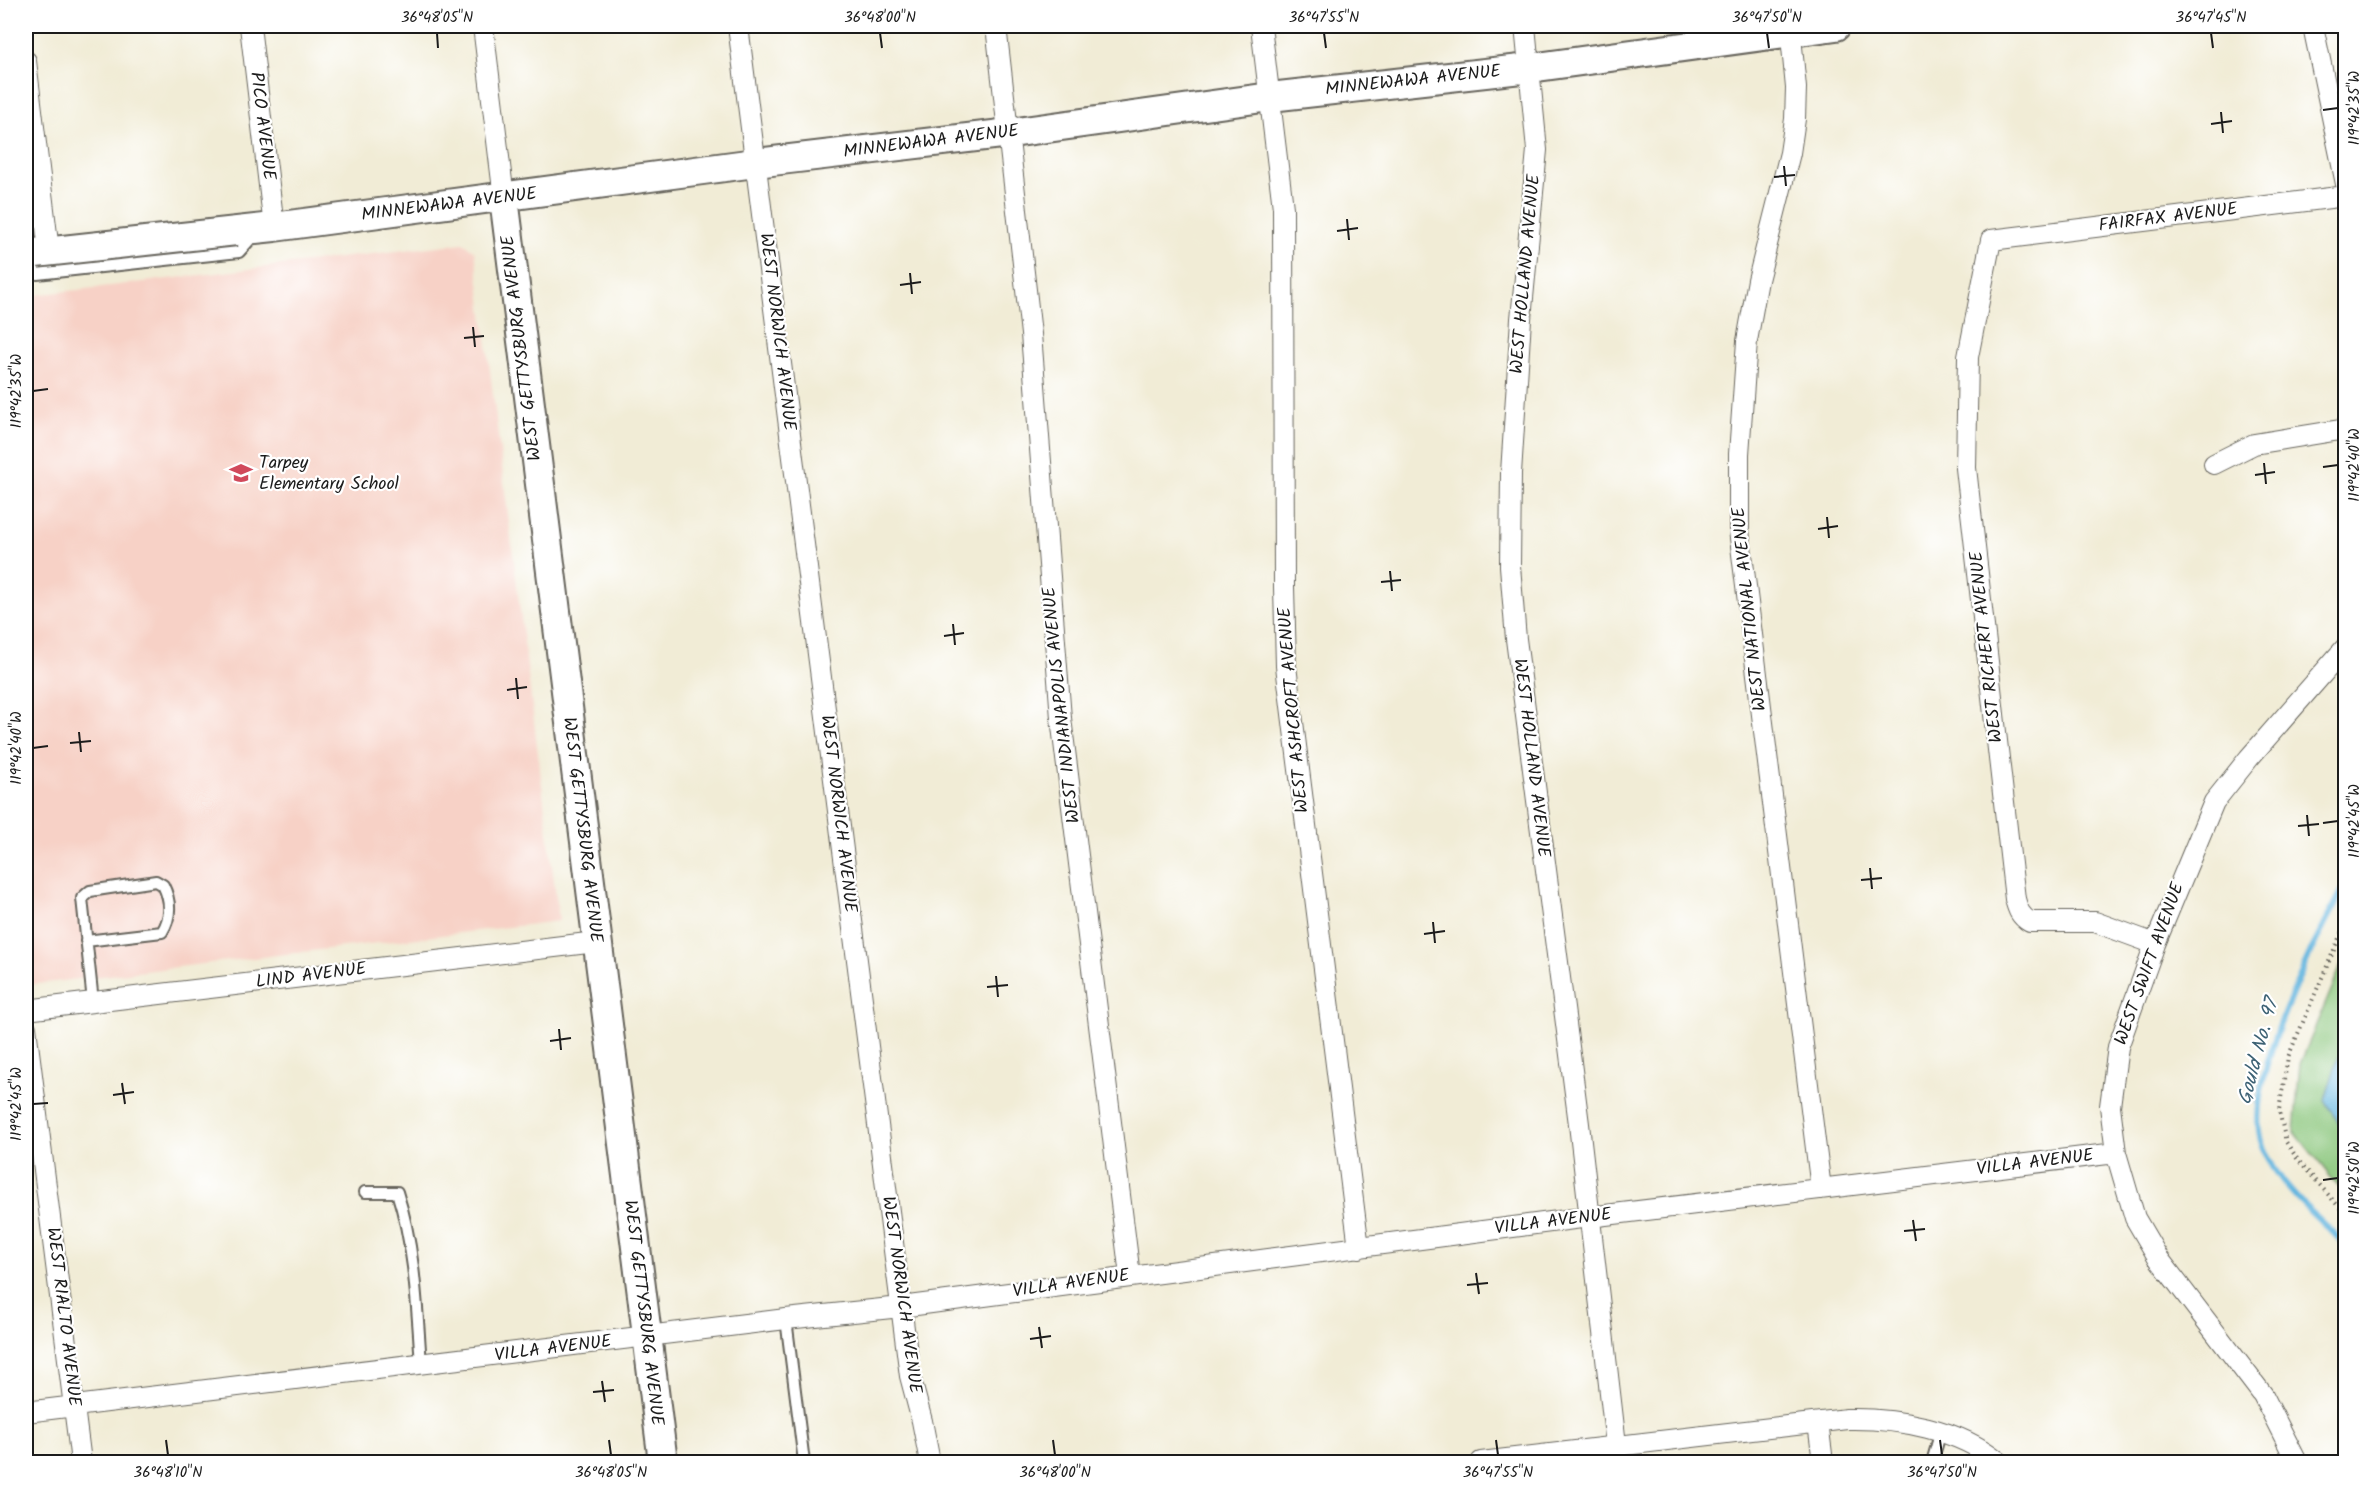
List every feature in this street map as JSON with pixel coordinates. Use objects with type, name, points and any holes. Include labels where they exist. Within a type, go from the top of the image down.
[{"type":"street","name":"PICO AVENUE","points":[[250,26],[267,228]]},
{"type":"street","points":[[483,26],[504,198]]},
{"type":"street","name":"WEST NORWICH AVENUE","points":[[738,26],[910,1376],[930,1462]]},
{"type":"street","name":"WEST INDIANAPOLIS AVENUE","points":[[996,26],[1010,133],[1031,334],[1061,718],[1130,1276]]},
{"type":"street","name":"WEST ASHCROFT AVENUE","points":[[1261,26],[1283,208],[1286,666],[1359,1248]]},
{"type":"street","name":"WEST HOLLAND AVENUE","points":[[1525,26],[1537,150],[1517,378],[1511,472],[1510,566],[1518,650],[1616,1445]]},
{"type":"street","name":"MINNEWAWA AVENUE","points":[[33,255],[504,198],[755,163],[1010,133],[1270,97],[1530,68],[1790,28],[1836,26]]},
{"type":"street","points":[[2313,26],[2346,184]]},
{"type":"street","name":"WEST NATIONAL AVENUE","points":[[1790,28],[1796,88],[1795,119],[1790,153],[1758,280],[1747,340],[1739,454],[1739,530],[1821,1189]]},
{"type":"street","points":[[26,61],[33,255]]},
{"type":"street","name":"FAIRFAX AVENUE","points":[[1991,240],[2346,196]]},
{"type":"street","name":"WEST GETTYSBURG AVENUE","points":[[504,198],[663,1462]]},
{"type":"street","name":"WEST RICHERT AVENUE","points":[[1991,240],[1968,357],[1966,468],[2015,899],[2019,912],[2030,922],[2095,922],[2156,944]]},
{"type":"street","points":[[2214,464],[2254,444],[2346,429]]},
{"type":"street","name":"WEST SWIFT AVENUE","points":[[2297,1462],[2263,1395],[2159,1259],[2135,1218],[2116,1153],[2110,1106],[2118,1047],[2156,944],[2214,802],[2346,647]]},
{"type":"street","name":"LIND AVENUE","points":[[26,1010],[596,942]]},
{"type":"street","name":"WEST RIALTO AVENUE","points":[[26,1028],[81,1462]]},
{"type":"street","name":"VILLA AVENUE","points":[[26,1413],[786,1319],[901,1307],[1589,1217],[2116,1153]]},
{"type":"street","points":[[1481,1462],[1818,1423],[1879,1419],[1941,1431],[1990,1455],[1999,1462]]},
{"type":"street","points":[[1818,1423],[1823,1462]]},
{"type":"lane","points":[[86,941],[162,932],[168,922],[170,908],[168,894],[163,885],[156,881],[90,891],[82,898],[86,941],[93,1002]]},
{"type":"lane","points":[[365,1192],[397,1192],[406,1219],[416,1297],[421,1365]]},
{"type":"lane","points":[[786,1319],[804,1462]]},
{"type":"lane","points":[[1932,1462],[1941,1431]]},
{"type":"path","points":[[2346,922],[2288,1057],[2279,1110],[2286,1142],[2312,1177],[2346,1215]]},
{"type":"shaded area","points":[[463,243],[475,251],[559,921],[29,985],[26,956],[26,283],[36,295]]},
{"type":"green space","points":[[2345,957],[2345,1195],[2294,1131],[2300,1064]]},
{"type":"water","points":[[2345,1036],[2345,1134],[2325,1100]]},
{"type":"waterway","name":"Gould No. 97","points":[[2346,884],[2300,975],[2284,1013],[2262,1086],[2258,1118],[2262,1144],[2277,1173],[2298,1199],[2346,1245]]},
{"type":"place","name":"Tarpey Elementary School","points":[[241,473]]}]
